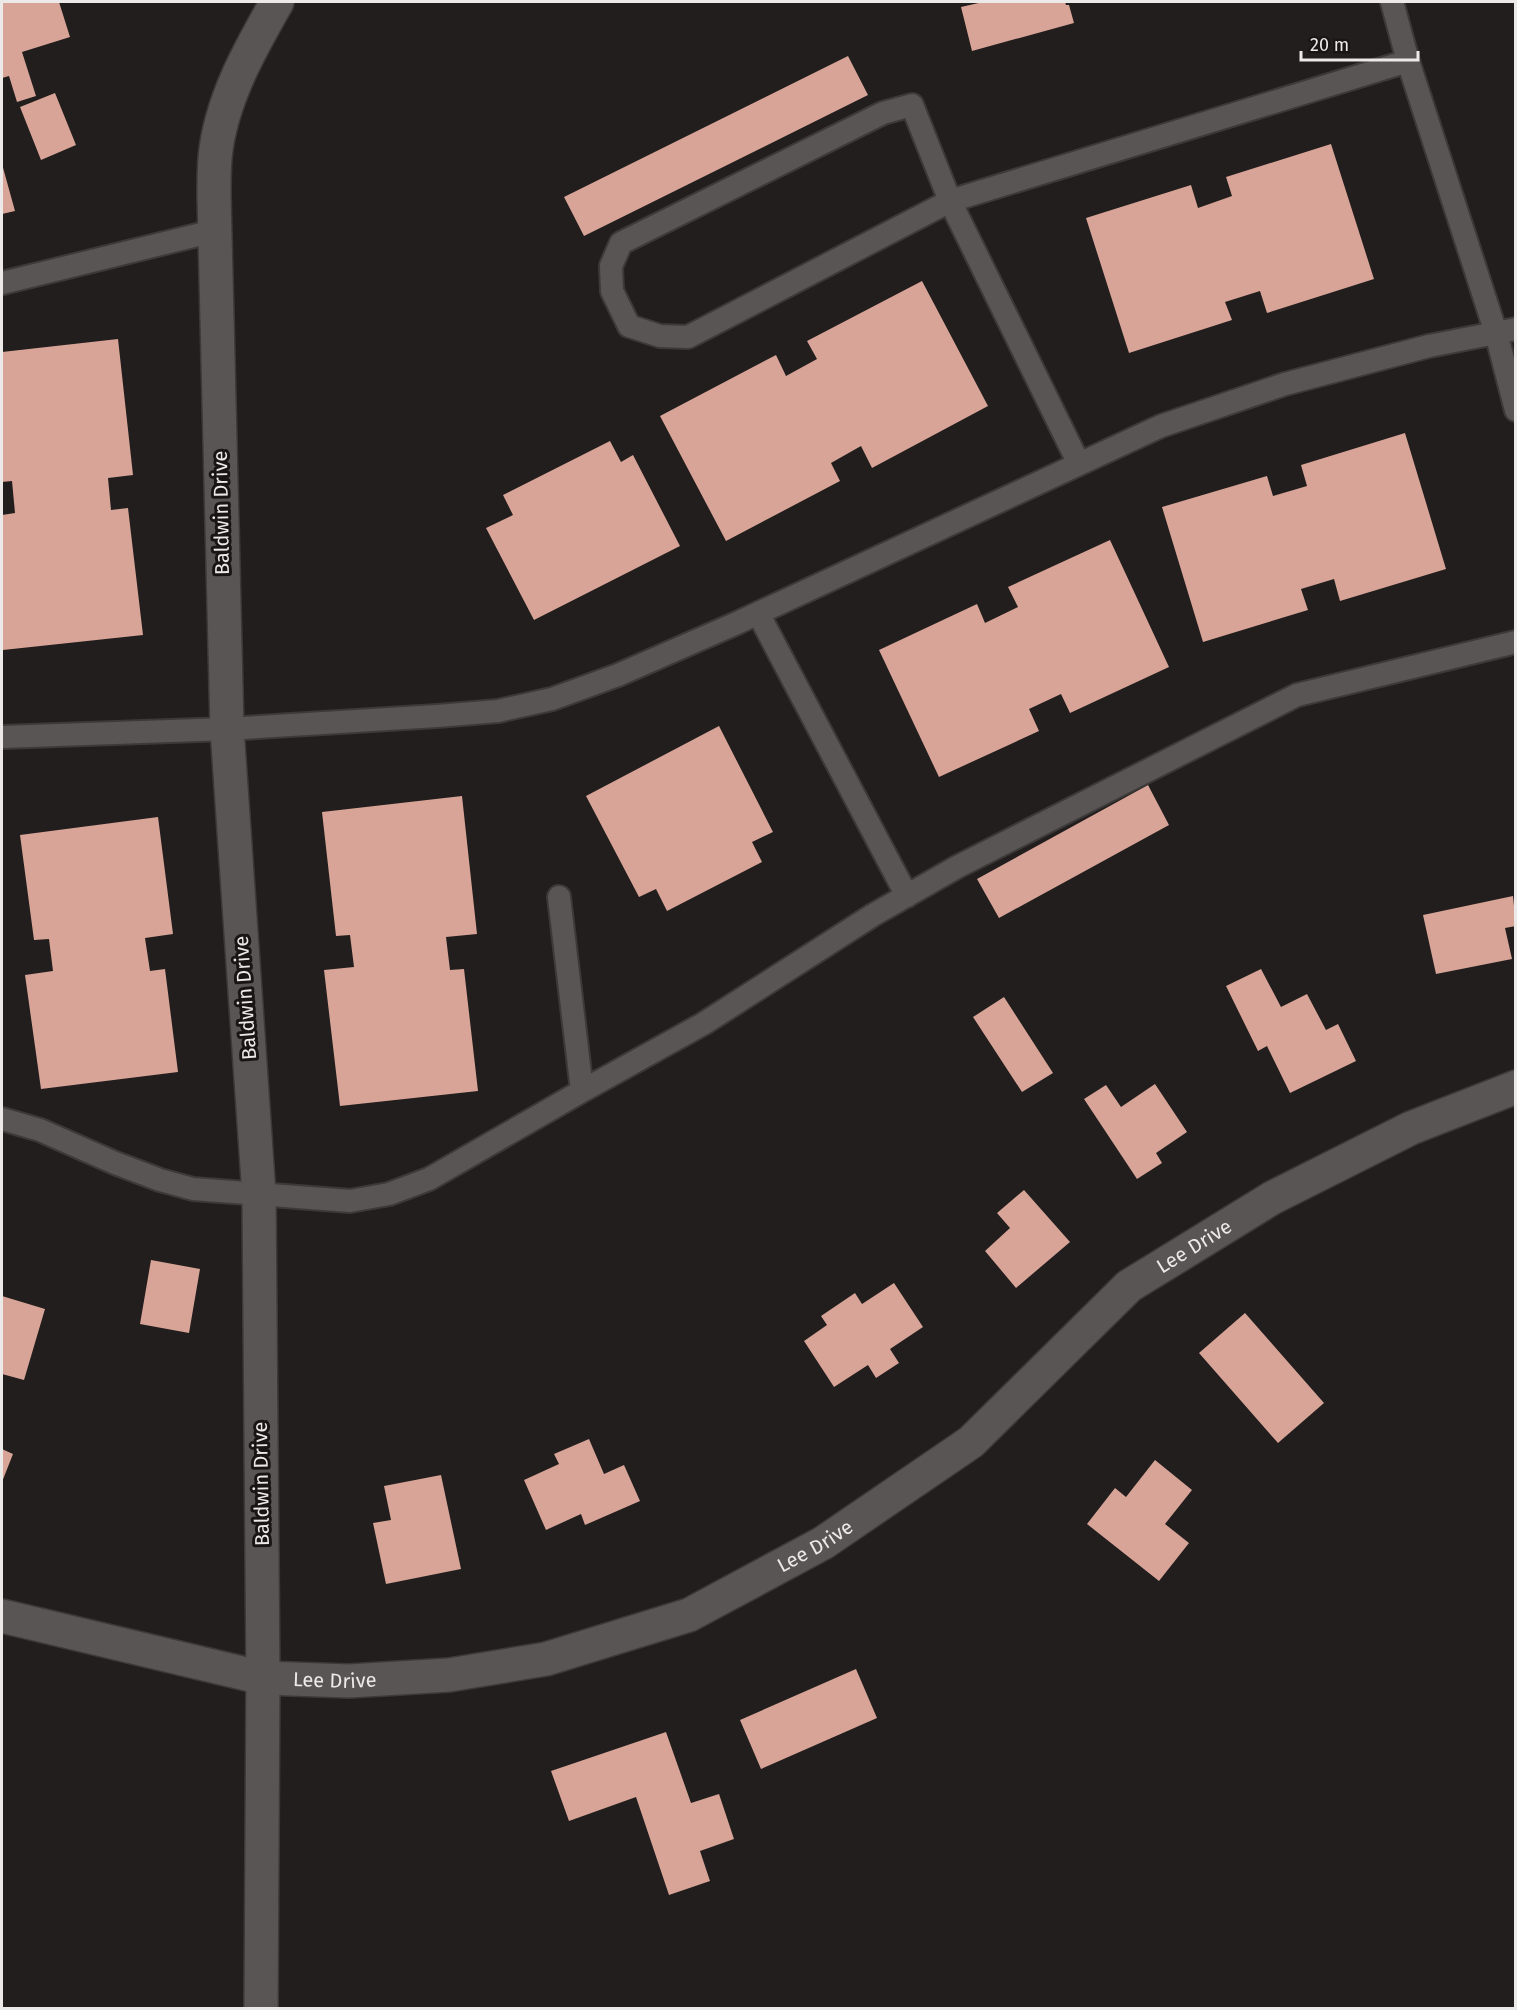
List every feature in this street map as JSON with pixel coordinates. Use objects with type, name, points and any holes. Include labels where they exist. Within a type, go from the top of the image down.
[{"type":"street","name":"Baldwin Drive","points":[[261,2008],[263,1678],[259,1195],[226,729],[214,231],[215,156],[225,110],[242,66],[277,2]]},
{"type":"street","name":"Lee Drive","points":[[2,1616],[263,1678],[349,1681],[449,1675],[546,1659],[689,1615],[823,1543],[971,1442],[1129,1286],[1282,1193],[1411,1128],[1515,1088]]},
{"type":"lane","points":[[1392,2],[1408,60],[1506,331],[1515,410]]},
{"type":"lane","points":[[1079,464],[950,201],[912,105],[883,112],[621,243],[611,266],[612,291],[629,326],[660,336],[688,337],[950,201],[1408,60]]},
{"type":"lane","points":[[2,283],[214,231]]},
{"type":"lane","points":[[2,737],[226,729],[498,711],[552,699],[618,675],[758,613],[1161,426],[1285,384],[1429,346],[1506,331]]},
{"type":"lane","points":[[758,613],[907,896]]},
{"type":"lane","points":[[2,1119],[40,1130],[160,1180],[193,1189],[350,1201],[389,1194],[429,1179],[703,1024],[873,915],[957,867],[1297,694],[1515,642]]},
{"type":"lane","points":[[559,897],[582,1091]]},
{"type":"building","points":[[2,2],[59,2],[70,37],[22,52],[36,96],[17,102],[9,76],[2,78]]},
{"type":"building","points":[[983,2],[1065,2],[1069,5],[1074,23],[972,51],[961,7]]},
{"type":"building","points":[[848,56],[868,95],[584,236],[564,197]]},
{"type":"building","points":[[55,93],[76,145],[41,160],[20,107]]},
{"type":"building","points":[[1331,144],[1374,279],[1267,313],[1260,291],[1225,302],[1232,320],[1129,353],[1086,218],[1191,185],[1198,208],[1232,196],[1226,177]]},
{"type":"building","points":[[2,164],[15,211],[2,214]]},
{"type":"building","points":[[922,281],[988,406],[872,468],[861,446],[831,463],[840,481],[726,541],[660,416],[776,355],[786,376],[817,359],[807,341]]},
{"type":"building","points":[[118,339],[133,475],[108,478],[111,510],[128,508],[143,635],[3,650],[2,515],[15,513],[12,481],[2,482],[2,352]]},
{"type":"building","points":[[1405,433],[1446,569],[1340,601],[1334,579],[1301,589],[1308,610],[1203,642],[1162,507],[1267,476],[1273,496],[1307,486],[1301,465]]},
{"type":"building","points":[[610,441],[621,462],[633,455],[680,546],[534,620],[486,528],[513,515],[503,495]]},
{"type":"building","points":[[1110,540],[1169,667],[1070,713],[1061,694],[1029,709],[1039,731],[939,777],[879,650],[977,604],[985,623],[1018,607],[1008,587]]},
{"type":"building","points":[[719,726],[773,832],[752,842],[762,862],[667,911],[656,889],[639,897],[586,796]]},
{"type":"building","points":[[1148,785],[1169,825],[999,918],[977,879]]},
{"type":"building","points":[[462,796],[477,934],[446,937],[450,970],[464,969],[478,1091],[340,1106],[324,970],[354,967],[350,935],[336,936],[322,812]]},
{"type":"building","points":[[158,817],[173,934],[145,938],[150,971],[165,969],[178,1072],[41,1089],[25,975],[53,971],[49,939],[34,940],[20,835]]},
{"type":"building","points":[[1513,896],[1516,926],[1505,928],[1512,959],[1436,974],[1423,915]]},
{"type":"building","points":[[1261,969],[1281,1007],[1307,994],[1326,1030],[1338,1024],[1356,1061],[1290,1093],[1267,1046],[1258,1051],[1226,986]]},
{"type":"building","points":[[1004,997],[1053,1073],[1022,1092],[973,1017]]},
{"type":"building","points":[[1155,1084],[1187,1132],[1156,1153],[1162,1163],[1137,1179],[1084,1099],[1106,1085],[1121,1107]]},
{"type":"building","points":[[1024,1190],[1070,1242],[1016,1288],[985,1251],[1010,1228],[997,1213]]},
{"type":"building","points":[[151,1260],[200,1269],[189,1333],[140,1324]]},
{"type":"building","points":[[894,1283],[923,1327],[890,1349],[899,1363],[876,1378],[868,1365],[834,1387],[804,1341],[827,1325],[821,1316],[855,1293],[862,1304]]},
{"type":"building","points":[[2,1296],[45,1309],[24,1380],[2,1374]]},
{"type":"building","points":[[1245,1313],[1324,1403],[1278,1443],[1199,1353]]},
{"type":"building","points":[[589,1439],[604,1474],[624,1465],[640,1501],[585,1525],[581,1514],[546,1530],[524,1480],[559,1464],[554,1454]]},
{"type":"building","points":[[2,1449],[13,1454],[2,1482]]},
{"type":"building","points":[[1155,1460],[1192,1490],[1165,1524],[1189,1543],[1159,1581],[1087,1524],[1115,1488],[1126,1497]]},
{"type":"building","points":[[441,1475],[461,1569],[386,1584],[373,1523],[391,1520],[384,1486]]},
{"type":"building","points":[[856,1669],[877,1718],[761,1769],[740,1720]]},
{"type":"building","points":[[666,1732],[691,1803],[719,1794],[734,1839],[700,1851],[710,1881],[669,1895],[636,1797],[569,1821],[551,1771]]}]
